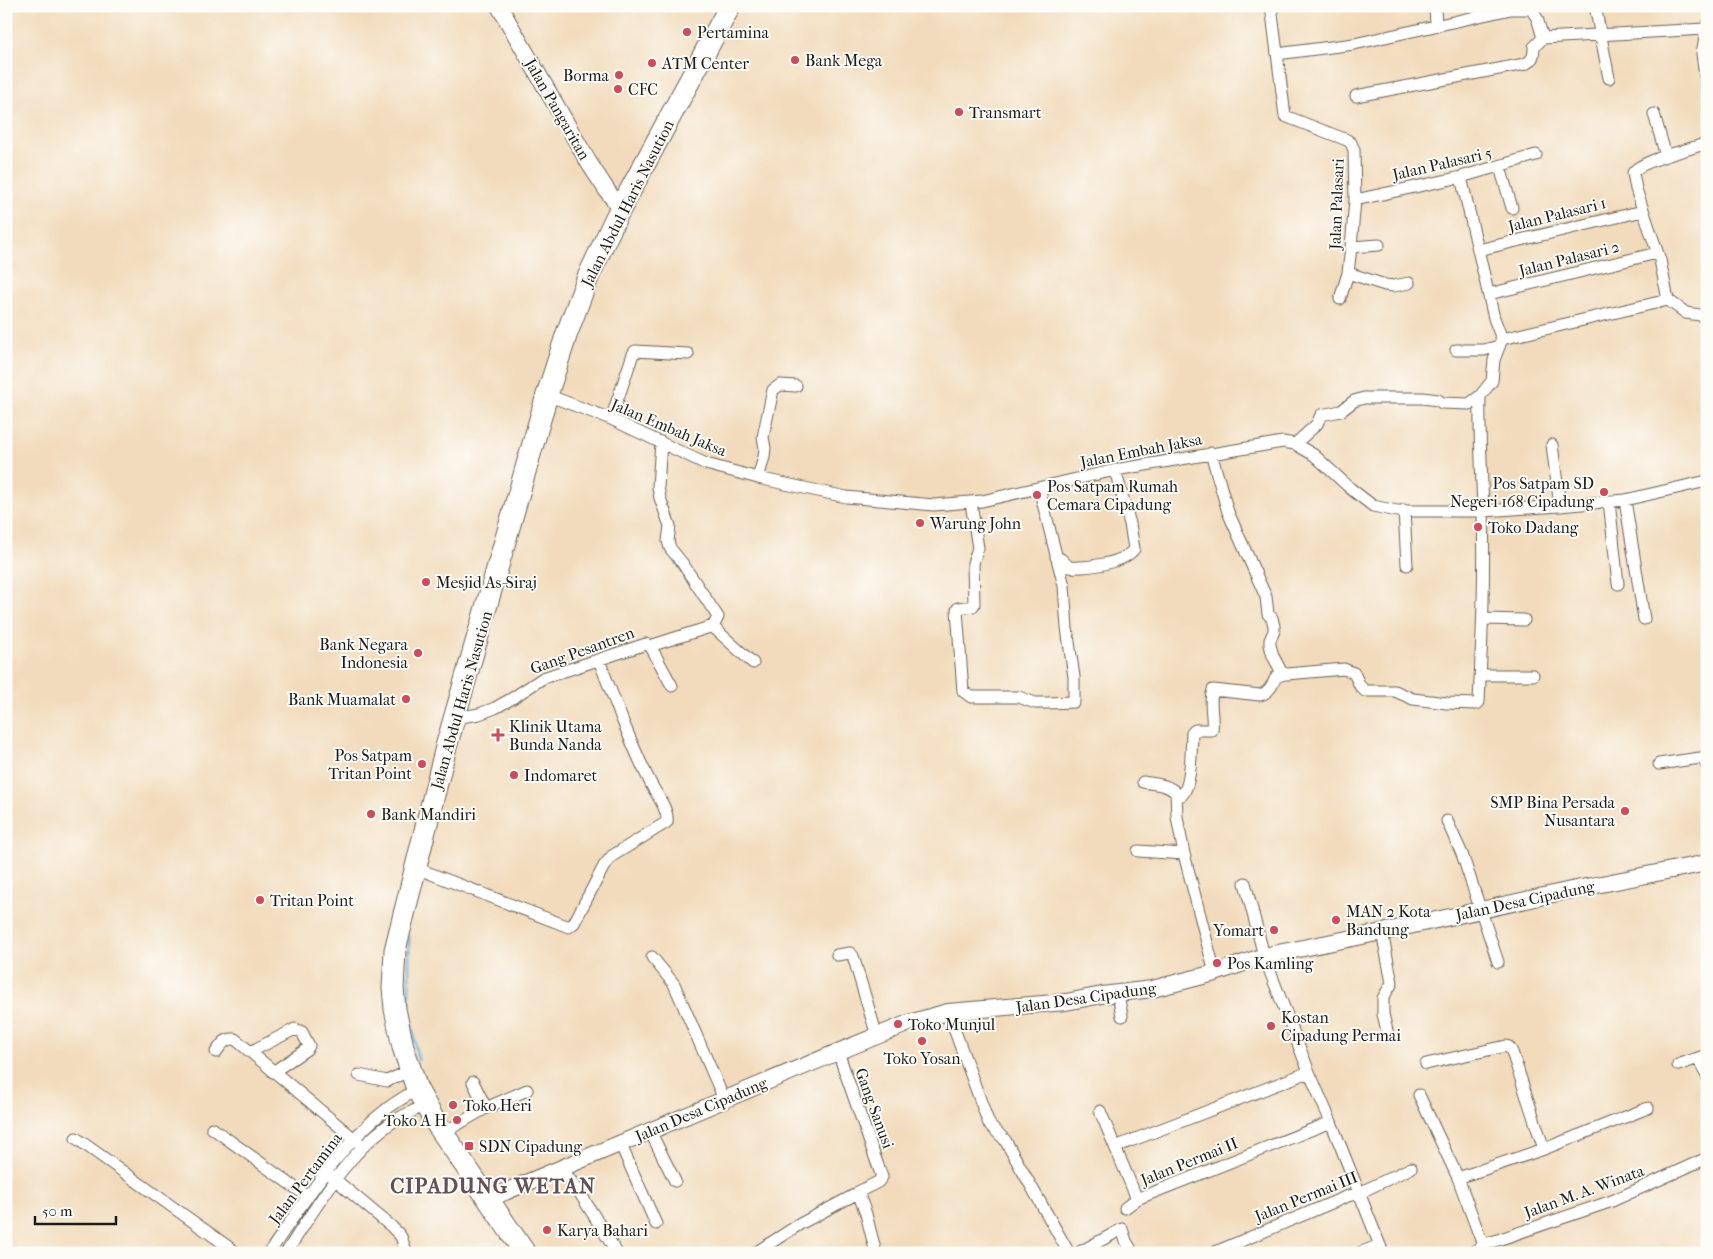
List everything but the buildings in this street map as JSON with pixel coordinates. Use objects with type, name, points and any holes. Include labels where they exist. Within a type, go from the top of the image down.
[{"type":"highway","name":"Jalan Abdul Haris Nasution","points":[[525,1253],[443,1133],[418,1088],[403,1047],[395,1009],[393,973],[395,950],[446,747],[547,395],[567,332],[588,277],[621,209],[730,6]]},
{"type":"street","name":"Jalan Pangaritan","points":[[499,6],[589,163],[621,209]]},
{"type":"street","name":"Jalan Palasari","points":[[1271,6],[1285,117],[1347,140],[1354,150],[1355,200],[1351,247],[1348,273],[1340,299]]},
{"type":"street","points":[[1436,6],[1436,25]]},
{"type":"street","points":[[1595,6],[1609,78]]},
{"type":"street","points":[[1277,54],[1354,44],[1511,9],[1529,8],[1537,18],[1543,38]]},
{"type":"street","points":[[1356,96],[1524,64],[1534,57],[1534,47],[1543,38],[1706,27],[1707,89]]},
{"type":"street","points":[[1654,114],[1666,156]]},
{"type":"street","points":[[1707,143],[1666,156],[1633,171],[1636,189],[1660,260],[1668,300],[1686,313],[1707,316]]},
{"type":"street","name":"Jalan Palasari 5","points":[[1355,200],[1461,178],[1536,155]]},
{"type":"street","points":[[1500,167],[1512,208]]},
{"type":"street","points":[[1461,178],[1500,343],[1494,360],[1492,381],[1474,402],[1461,405],[1423,398],[1360,398],[1342,411],[1321,416],[1317,424],[1295,444],[1314,455],[1351,489],[1373,506],[1397,510],[1483,511],[1625,500],[1707,481]]},
{"type":"street","name":"Jalan Palasari 1","points":[[1478,250],[1643,211]]},
{"type":"street","points":[[1351,247],[1379,245]]},
{"type":"street","name":"Jalan Palasari 2","points":[[1489,294],[1657,254]]},
{"type":"street","points":[[1348,273],[1385,285],[1394,286],[1409,283]]},
{"type":"street","points":[[1456,350],[1484,350],[1500,343],[1668,300]]},
{"type":"street","points":[[611,419],[633,354],[636,351],[688,354]]},
{"type":"street","points":[[758,478],[766,448],[763,436],[773,390],[780,385],[796,386]]},
{"type":"street","name":"Jalan Embah Jaksa","points":[[547,395],[611,419],[706,464],[758,478],[846,497],[934,505],[971,503],[1115,470],[1211,453],[1283,442],[1295,444]]},
{"type":"street","points":[[1177,795],[1182,795],[1186,790],[1192,733],[1195,730],[1212,730],[1210,711],[1213,690],[1260,695],[1274,684],[1276,677],[1284,674],[1344,669],[1354,672],[1360,686],[1365,691],[1395,691],[1413,699],[1447,703],[1477,704],[1479,702],[1483,619],[1480,396]]},
{"type":"street","points":[[650,646],[713,626],[718,620],[718,617],[683,564],[670,548],[668,541],[670,526],[662,507],[658,487],[661,442]]},
{"type":"street","points":[[1552,445],[1560,506]]},
{"type":"street","points":[[1211,453],[1228,512],[1266,597],[1268,614],[1272,618],[1274,631],[1270,645],[1277,664],[1284,674]]},
{"type":"street","points":[[1056,557],[1069,567],[1091,566],[1125,557],[1134,549],[1130,524],[1115,470]]},
{"type":"street","points":[[971,503],[978,548],[973,563],[974,604],[973,606],[958,608],[957,610],[962,688],[965,694],[971,696],[1019,697],[1040,703],[1074,702],[1074,677],[1067,628],[1064,586],[1039,488]]},
{"type":"street","points":[[1625,500],[1644,619]]},
{"type":"street","points":[[1609,501],[1618,584]]},
{"type":"street","points":[[1404,510],[1407,565]]},
{"type":"street","points":[[1483,619],[1524,620]]},
{"type":"street","points":[[713,626],[753,663]]},
{"type":"street","name":"Gang Pesantren","points":[[455,718],[479,714],[511,699],[537,681],[641,645],[648,644],[650,646],[672,686]]},
{"type":"street","points":[[416,868],[569,927],[574,923],[604,866],[612,856],[667,822],[668,819],[664,808],[642,765],[615,704],[599,660]]},
{"type":"street","points":[[1481,674],[1533,675]]},
{"type":"street","points":[[1660,764],[1700,758],[1705,760],[1707,767]]},
{"type":"street","points":[[1143,782],[1166,786],[1175,791],[1177,795],[1177,816],[1184,854],[1215,973]]},
{"type":"street","points":[[1446,821],[1463,859],[1498,962]]},
{"type":"street","points":[[1138,852],[1184,854]]},
{"type":"street","name":"Jalan Desa Cipadung","points":[[488,1199],[909,1023],[949,1015],[1066,1002],[1152,989],[1215,973],[1264,956],[1571,890],[1707,863]]},
{"type":"street","points":[[1245,883],[1264,956],[1381,1249],[1359,1253]]},
{"type":"street","points":[[1382,932],[1392,983],[1384,998],[1383,1014],[1388,1035]]},
{"type":"street","points":[[836,955],[850,953],[853,956],[877,1036]]},
{"type":"street","points":[[652,957],[674,984],[724,1099]]},
{"type":"street","points":[[1118,994],[1122,1016]]},
{"type":"street","points":[[949,1015],[989,1124],[1004,1140],[1068,1253]]},
{"type":"street","points":[[250,1052],[295,1029],[302,1032],[309,1046],[307,1049],[304,1053],[273,1072]]},
{"type":"street","points":[[216,1052],[224,1040],[229,1038],[235,1039],[364,1147]]},
{"type":"street","points":[[1426,1064],[1509,1046],[1544,1149]]},
{"type":"street","name":"Gang Sanusi","points":[[838,1052],[882,1174],[881,1180],[858,1192],[858,1194]]},
{"type":"street","points":[[1678,1065],[1702,1056],[1707,1076]]},
{"type":"street","points":[[1115,1147],[1309,1072]]},
{"type":"street","points":[[359,1075],[418,1088]]},
{"type":"street","points":[[473,1082],[486,1108]]},
{"type":"street","name":"Jalan Pertamina","points":[[269,1253],[326,1172],[354,1139],[388,1108],[418,1088]]},
{"type":"street","name":"Jalan Pertamina","points":[[286,1253],[336,1179],[364,1147],[397,1120],[418,1088]]},
{"type":"street","points":[[443,1133],[486,1108],[527,1090]]},
{"type":"street","points":[[1419,1095],[1458,1178],[1483,1245]]},
{"type":"street","points":[[1458,1178],[1544,1149],[1648,1108]]},
{"type":"street","name":"Jalan Permai II","points":[[1100,1111],[1137,1199],[1331,1122]]},
{"type":"street","points":[[212,1128],[308,1197]]},
{"type":"street","points":[[650,1131],[675,1182]]},
{"type":"street","points":[[76,1138],[237,1253]]},
{"type":"street","points":[[620,1144],[656,1224]]},
{"type":"street","name":"Jalan M. A. Winata","points":[[1472,1253],[1483,1245],[1612,1201],[1707,1158]]},
{"type":"street","name":"Jalan Permai III","points":[[1212,1253],[1359,1193],[1411,1168]]},
{"type":"street","points":[[562,1169],[578,1190],[618,1253]]},
{"type":"street","points":[[326,1172],[398,1234],[402,1240],[404,1251]]},
{"type":"street","points":[[755,1253],[800,1224],[858,1194],[866,1214],[876,1253]]},
{"type":"street","points":[[1125,1208],[1137,1199]]},
{"type":"street","points":[[1078,1253],[1122,1229],[1133,1253]]},
{"type":"waterway","points":[[1704,23],[1707,14]]},
{"type":"waterway","points":[[1705,92],[1707,106]]},
{"type":"waterway","points":[[1154,458],[1173,455]]},
{"type":"waterway","points":[[409,936],[409,1006]]},
{"type":"waterway","points":[[409,1008],[415,1043]]},
{"type":"waterway","points":[[415,1046],[418,1060]]},
{"type":"place","name":"Pertamina","points":[[687,32]]},
{"type":"place","name":"Bank Mega","points":[[795,60]]},
{"type":"place","name":"ATM Center","points":[[652,63]]},
{"type":"place","name":"Borma","points":[[619,75]]},
{"type":"place","name":"CFC","points":[[618,89]]},
{"type":"place","name":"Transmart","points":[[959,112]]},
{"type":"place","name":"Pos Satpam SD Negeri 168 Cipadung","points":[[1604,492]]},
{"type":"place","name":"Pos Satpam Rumah Cemara Cipadung","points":[[1037,495]]},
{"type":"place","name":"Warung John","points":[[920,523]]},
{"type":"place","name":"Toko Dadang","points":[[1478,527]]},
{"type":"place","name":"Mesjid As-Siraj","points":[[426,582]]},
{"type":"place","name":"Bank Negara Indonesia","points":[[418,653]]},
{"type":"place","name":"Bank Muamalat","points":[[406,699]]},
{"type":"place","name":"Klinik Utama Bunda Nanda","points":[[498,735]]},
{"type":"place","name":"Pos Satpam Tritan Point","points":[[422,764]]},
{"type":"place","name":"Indomaret","points":[[514,775]]},
{"type":"place","name":"SMP Bina Persada Nusantara","points":[[1625,811]]},
{"type":"place","name":"Bank Mandiri","points":[[371,814]]},
{"type":"place","name":"Tritan Point","points":[[260,900]]},
{"type":"place","name":"MAN 2 Kota Bandung","points":[[1336,920]]},
{"type":"place","name":"Yomart","points":[[1274,930]]},
{"type":"place","name":"Pos Kamling","points":[[1217,963]]},
{"type":"place","name":"Toko Munjul","points":[[898,1024]]},
{"type":"place","name":"Kostan Cipadung Permai","points":[[1271,1026]]},
{"type":"place","name":"Toko Yosan","points":[[922,1041]]},
{"type":"place","name":"Toko Heri","points":[[453,1105]]},
{"type":"place","name":"Toko A H","points":[[457,1120]]},
{"type":"place","name":"SDN Cipadung","points":[[469,1146]]},
{"type":"place","name":"Karya Bahari","points":[[547,1230]]},
{"type":"district","name":"CIPADUNG WETAN","points":[[493,1186]]}]
